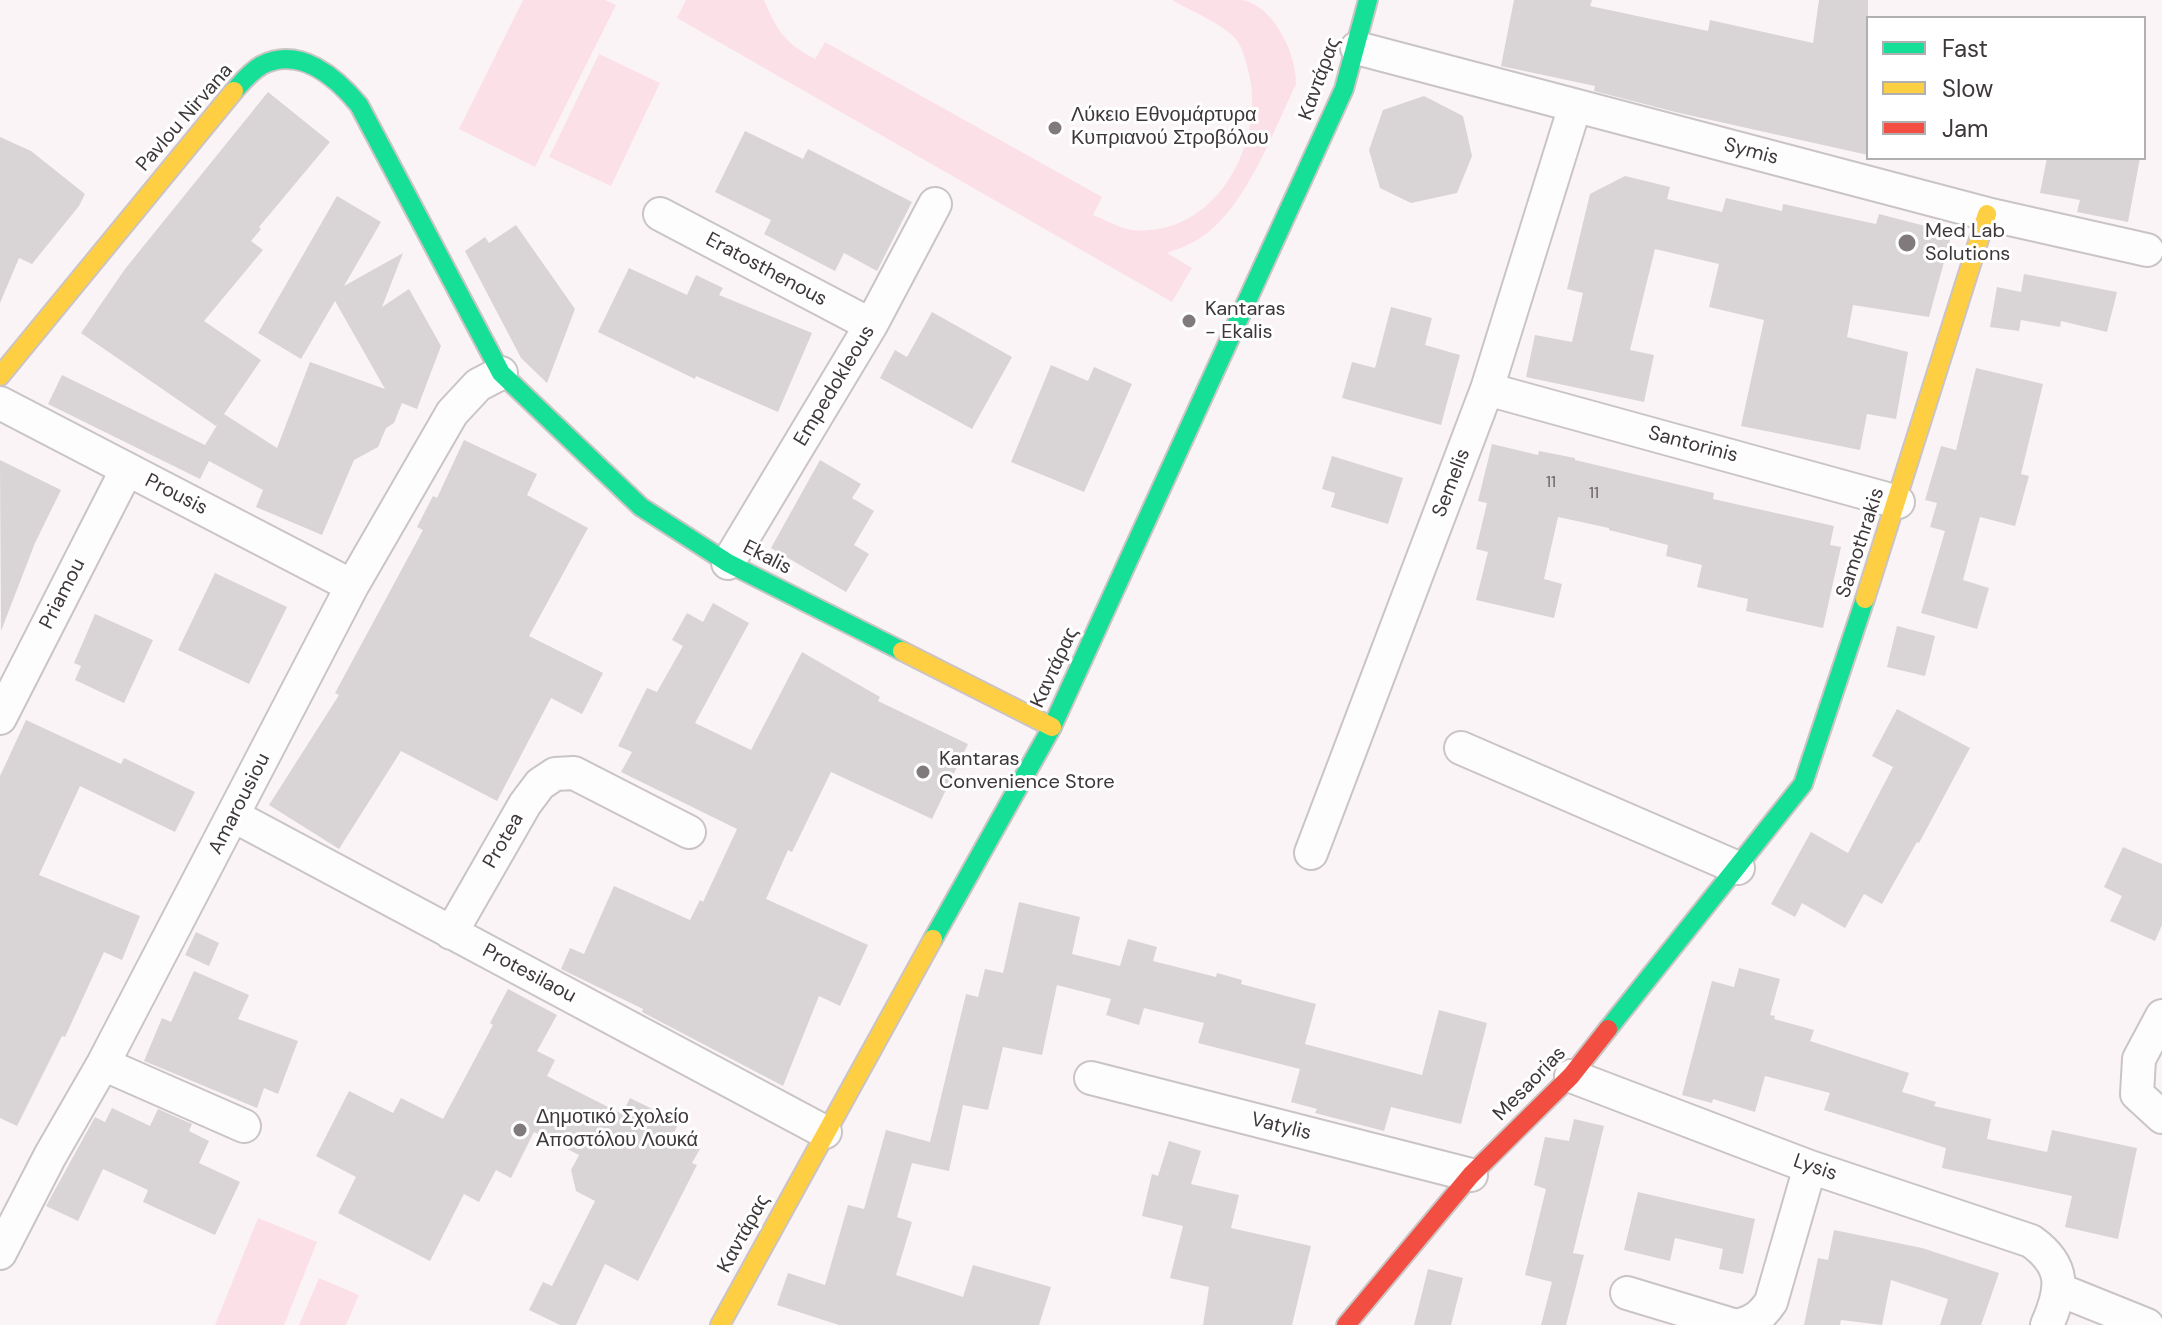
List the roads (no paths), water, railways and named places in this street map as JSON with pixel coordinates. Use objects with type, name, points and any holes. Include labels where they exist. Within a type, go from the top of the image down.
[{"type":"street","name":"Καντάρας","points":[[725,1324],[825,1132],[1052,727],[1344,89],[1368,0]]},
{"type":"street","name":"Symis","points":[[1357,48],[1987,214],[2147,250]]},
{"type":"street","name":"Pavlou Nirvana","points":[[0,376],[236,88],[260,66],[285,60],[320,68],[344,85],[359,105],[501,373]]},
{"type":"street","name":"Semelis","points":[[1311,853],[1487,389],[1575,106]]},
{"type":"street","name":"Empedokleous","points":[[728,563],[871,325],[935,204]]},
{"type":"street","name":"Eratosthenous","points":[[660,214],[871,325]]},
{"type":"street","name":"Samothrakis","points":[[1738,868],[1803,784],[1898,502],[1987,214]]},
{"type":"street","name":"Ekalis","points":[[501,373],[641,507],[728,563],[1052,727]]},
{"type":"street","name":"Amarousiou","points":[[0,1253],[234,816],[352,586],[452,413],[478,385],[501,373]]},
{"type":"street","name":"Santorinis","points":[[1487,389],[1898,502]]},
{"type":"street","name":"Prousis","points":[[0,403],[352,586]]},
{"type":"street","name":"Priamou","points":[[0,718],[7,686],[127,469]]},
{"type":"street","points":[[1461,748],[1738,868]]},
{"type":"street","name":"Protea","points":[[451,933],[540,784],[555,774],[574,773],[689,832]]},
{"type":"street","name":"Protesilaou","points":[[234,816],[825,1132]]},
{"type":"street","name":"Mesaorias","points":[[1346,1325],[1471,1175],[1571,1076],[1738,868]]},
{"type":"street","points":[[2162,1016],[2139,1059],[2137,1094],[2162,1117]]},
{"type":"street","points":[[103,1064],[244,1126]]},
{"type":"street","name":"Lysis","points":[[1571,1076],[1810,1167],[2031,1241],[2057,1276],[2147,1325]]},
{"type":"street","name":"Vatylis","points":[[1091,1078],[1471,1175]]},
{"type":"street","points":[[1740,1325],[1752,1322],[1763,1314],[1771,1302],[1810,1167]]},
{"type":"street","points":[[2047,1325],[2057,1276]]},
{"type":"street","points":[[1627,1293],[1733,1325]]},
{"type":"place","name":"Λύκειο Εθνομάρτυρα Κυπριανού Στροβόλου","points":[[1055,128]]},
{"type":"place","name":"Med Lab Solutions","points":[[1907,243]]},
{"type":"place","name":"Kantaras - Ekalis","points":[[1189,321]]},
{"type":"place","name":"Kantaras Convenience Store","points":[[923,772]]},
{"type":"place","name":"Δημοτικό Σχολείο Αποστόλου Λουκά","points":[[520,1130]]}]
